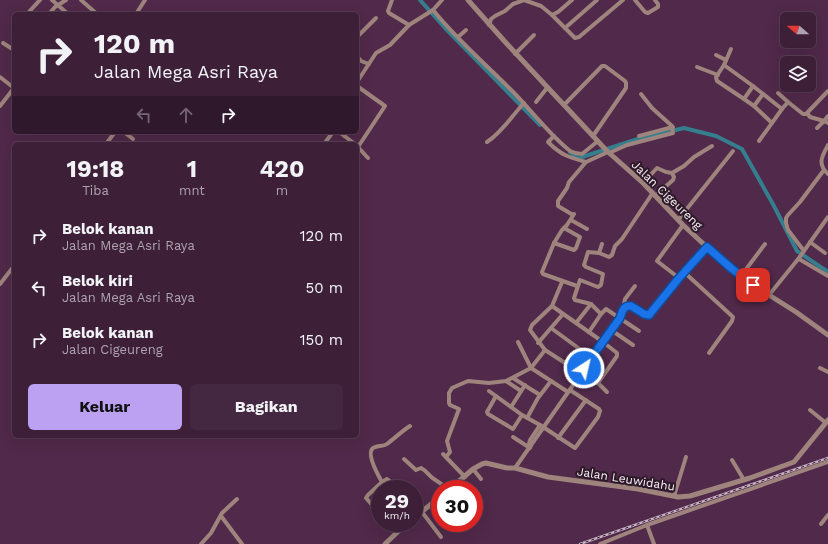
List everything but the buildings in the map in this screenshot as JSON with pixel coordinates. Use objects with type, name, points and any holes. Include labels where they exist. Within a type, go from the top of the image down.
[{"type":"street","points":[[29,12],[40,0]]},
{"type":"street","points":[[52,0],[66,12]]},
{"type":"street","points":[[51,12],[66,0]]},
{"type":"street","points":[[81,0],[95,12]]},
{"type":"street","points":[[137,12],[145,0]]},
{"type":"street","points":[[392,0],[388,11],[389,13],[409,25]]},
{"type":"street","points":[[359,79],[376,53],[390,45],[409,25],[431,11],[442,0]]},
{"type":"street","points":[[490,25],[491,19],[495,16],[520,0],[524,0],[540,6],[552,14],[574,37],[579,37],[623,0]]},
{"type":"street","points":[[552,14],[558,12],[572,0]]},
{"type":"street","points":[[565,28],[597,0]]},
{"type":"street","points":[[635,0],[648,13],[658,7],[655,0]]},
{"type":"street","name":"Jalan Cigeureng","points":[[469,1],[515,54],[607,151],[643,183],[683,225],[741,276],[827,333]]},
{"type":"street","points":[[431,11],[458,37],[552,137],[571,151],[578,154],[585,152],[598,141]]},
{"type":"street","points":[[359,35],[376,18]]},
{"type":"street","points":[[458,37],[466,30]]},
{"type":"street","points":[[515,54],[534,35]]},
{"type":"street","points":[[3,43],[12,49]]},
{"type":"street","points":[[731,49],[724,65],[716,77],[717,81],[754,106],[772,123]]},
{"type":"street","points":[[716,55],[726,60]]},
{"type":"street","points":[[359,58],[361,61],[369,64]]},
{"type":"street","points":[[724,65],[782,109]]},
{"type":"street","points":[[564,105],[602,66],[605,66],[625,81],[626,88],[593,136]]},
{"type":"street","points":[[697,67],[718,75]]},
{"type":"street","points":[[0,77],[12,86]]},
{"type":"street","points":[[744,99],[753,86]]},
{"type":"street","points":[[359,88],[385,106],[359,143]]},
{"type":"street","points":[[536,102],[547,88]]},
{"type":"street","points":[[0,106],[2,101],[12,90]]},
{"type":"street","points":[[807,113],[828,91]]},
{"type":"street","points":[[778,93],[803,114],[807,113],[810,117],[826,122]]},
{"type":"street","points":[[577,286],[562,282],[543,274],[542,272],[554,242],[574,214],[558,206],[558,201],[567,188],[569,182],[586,162],[607,151],[644,140],[672,135],[673,129],[671,124],[652,108],[641,94]]},
{"type":"street","points":[[754,106],[763,94]]},
{"type":"street","points":[[759,141],[788,102]]},
{"type":"street","points":[[487,142],[504,129],[513,114],[522,106]]},
{"type":"street","points":[[817,128],[826,122],[828,116]]},
{"type":"street","points":[[639,136],[673,129]]},
{"type":"street","points":[[127,134],[133,139]]},
{"type":"street","points":[[342,134],[352,142]]},
{"type":"street","points":[[552,137],[548,142],[556,150],[566,156],[586,162]]},
{"type":"street","points":[[803,252],[788,230],[786,218],[826,172],[822,166],[821,157],[828,144]]},
{"type":"street","points":[[643,183],[657,168],[672,173],[712,146]]},
{"type":"street","points":[[359,148],[368,158]]},
{"type":"street","points":[[678,220],[733,151]]},
{"type":"street","points":[[601,314],[591,304],[574,299],[577,286],[581,280],[598,287],[600,286],[603,274],[584,265],[588,252],[599,253],[609,257],[612,255],[615,246],[622,239],[653,195],[673,180],[674,177],[672,173]]},
{"type":"street","points":[[768,295],[799,258],[828,217]]},
{"type":"street","points":[[570,220],[586,228]]},
{"type":"street","points":[[679,278],[657,261],[683,225]]},
{"type":"street","points":[[554,242],[574,250],[576,248],[580,237],[564,228]]},
{"type":"street","points":[[810,242],[825,253]]},
{"type":"street","points":[[599,253],[602,244]]},
{"type":"street","points":[[741,276],[765,244]]},
{"type":"street","points":[[623,309],[626,306],[631,306],[644,314],[649,315],[684,272],[707,247]]},
{"type":"street","points":[[799,258],[828,276]]},
{"type":"street","points":[[0,284],[12,269]]},
{"type":"street","points":[[684,272],[733,317],[732,321],[709,353]]},
{"type":"street","points":[[562,282],[552,306],[530,328],[531,333],[545,350],[598,384],[607,392]]},
{"type":"street","points":[[515,468],[531,447],[542,426],[569,391],[620,318],[625,299],[635,286]]},
{"type":"street","points":[[576,323],[591,304]]},
{"type":"street","points":[[552,306],[603,342],[617,354],[598,384]]},
{"type":"street","points":[[589,332],[601,314],[607,309],[639,331]]},
{"type":"street","points":[[538,343],[563,314]]},
{"type":"street","points":[[551,328],[592,358]]},
{"type":"street","points":[[611,330],[632,345]]},
{"type":"street","points":[[489,391],[524,417],[542,426],[573,448],[576,448],[599,414],[599,409],[586,400],[531,368],[518,342]]},
{"type":"street","points":[[465,477],[445,455],[450,452],[447,441],[459,409],[450,405],[449,403],[449,393],[452,388],[468,381],[489,384],[513,378],[531,368],[545,350]]},
{"type":"street","points":[[820,368],[828,372]]},
{"type":"street","points":[[513,378],[540,395]]},
{"type":"street","points":[[506,380],[521,391]]},
{"type":"street","points":[[496,396],[487,411],[488,414],[514,429],[551,381]]},
{"type":"street","points":[[511,407],[525,385]]},
{"type":"street","points":[[558,438],[586,400]]},
{"type":"street","points":[[810,410],[827,421]]},
{"type":"street","name":"Jalan Leuwidahu","points":[[473,469],[486,463],[507,468],[515,468],[548,477],[638,489],[674,496],[690,496],[744,480],[794,462],[827,421]]},
{"type":"street","points":[[381,480],[372,463],[371,456],[373,448],[388,443],[410,426]]},
{"type":"street","points":[[513,437],[531,447]]},
{"type":"street","points":[[674,496],[686,457]]},
{"type":"street","points":[[404,459],[416,470],[421,468],[434,479],[438,480]]},
{"type":"street","points":[[732,460],[744,480]]},
{"type":"street","points":[[600,544],[647,525],[828,462]]},
{"type":"street","points":[[461,480],[473,469],[481,479]]},
{"type":"street","points":[[371,492],[366,498],[371,504]]},
{"type":"street","points":[[201,544],[211,533],[221,516],[237,499]]},
{"type":"street","points":[[423,511],[431,505]]},
{"type":"street","points":[[423,513],[441,537]]},
{"type":"street","points":[[821,524],[828,515]]},
{"type":"street","points":[[221,516],[242,544]]},
{"type":"street","points":[[647,525],[654,544]]},
{"type":"street","points":[[385,544],[397,532]]},
{"type":"waterway","points":[[420,0],[445,28],[540,125]]},
{"type":"waterway","points":[[570,152],[579,158],[638,139],[684,128],[716,136],[742,149],[797,251],[828,272]]},
{"type":"railway","points":[[580,544],[828,458]]},
{"type":"route","points":[[584,368],[620,318],[623,309],[626,306],[631,306],[647,316],[652,313],[679,278],[707,247],[745,280],[753,285]]}]
